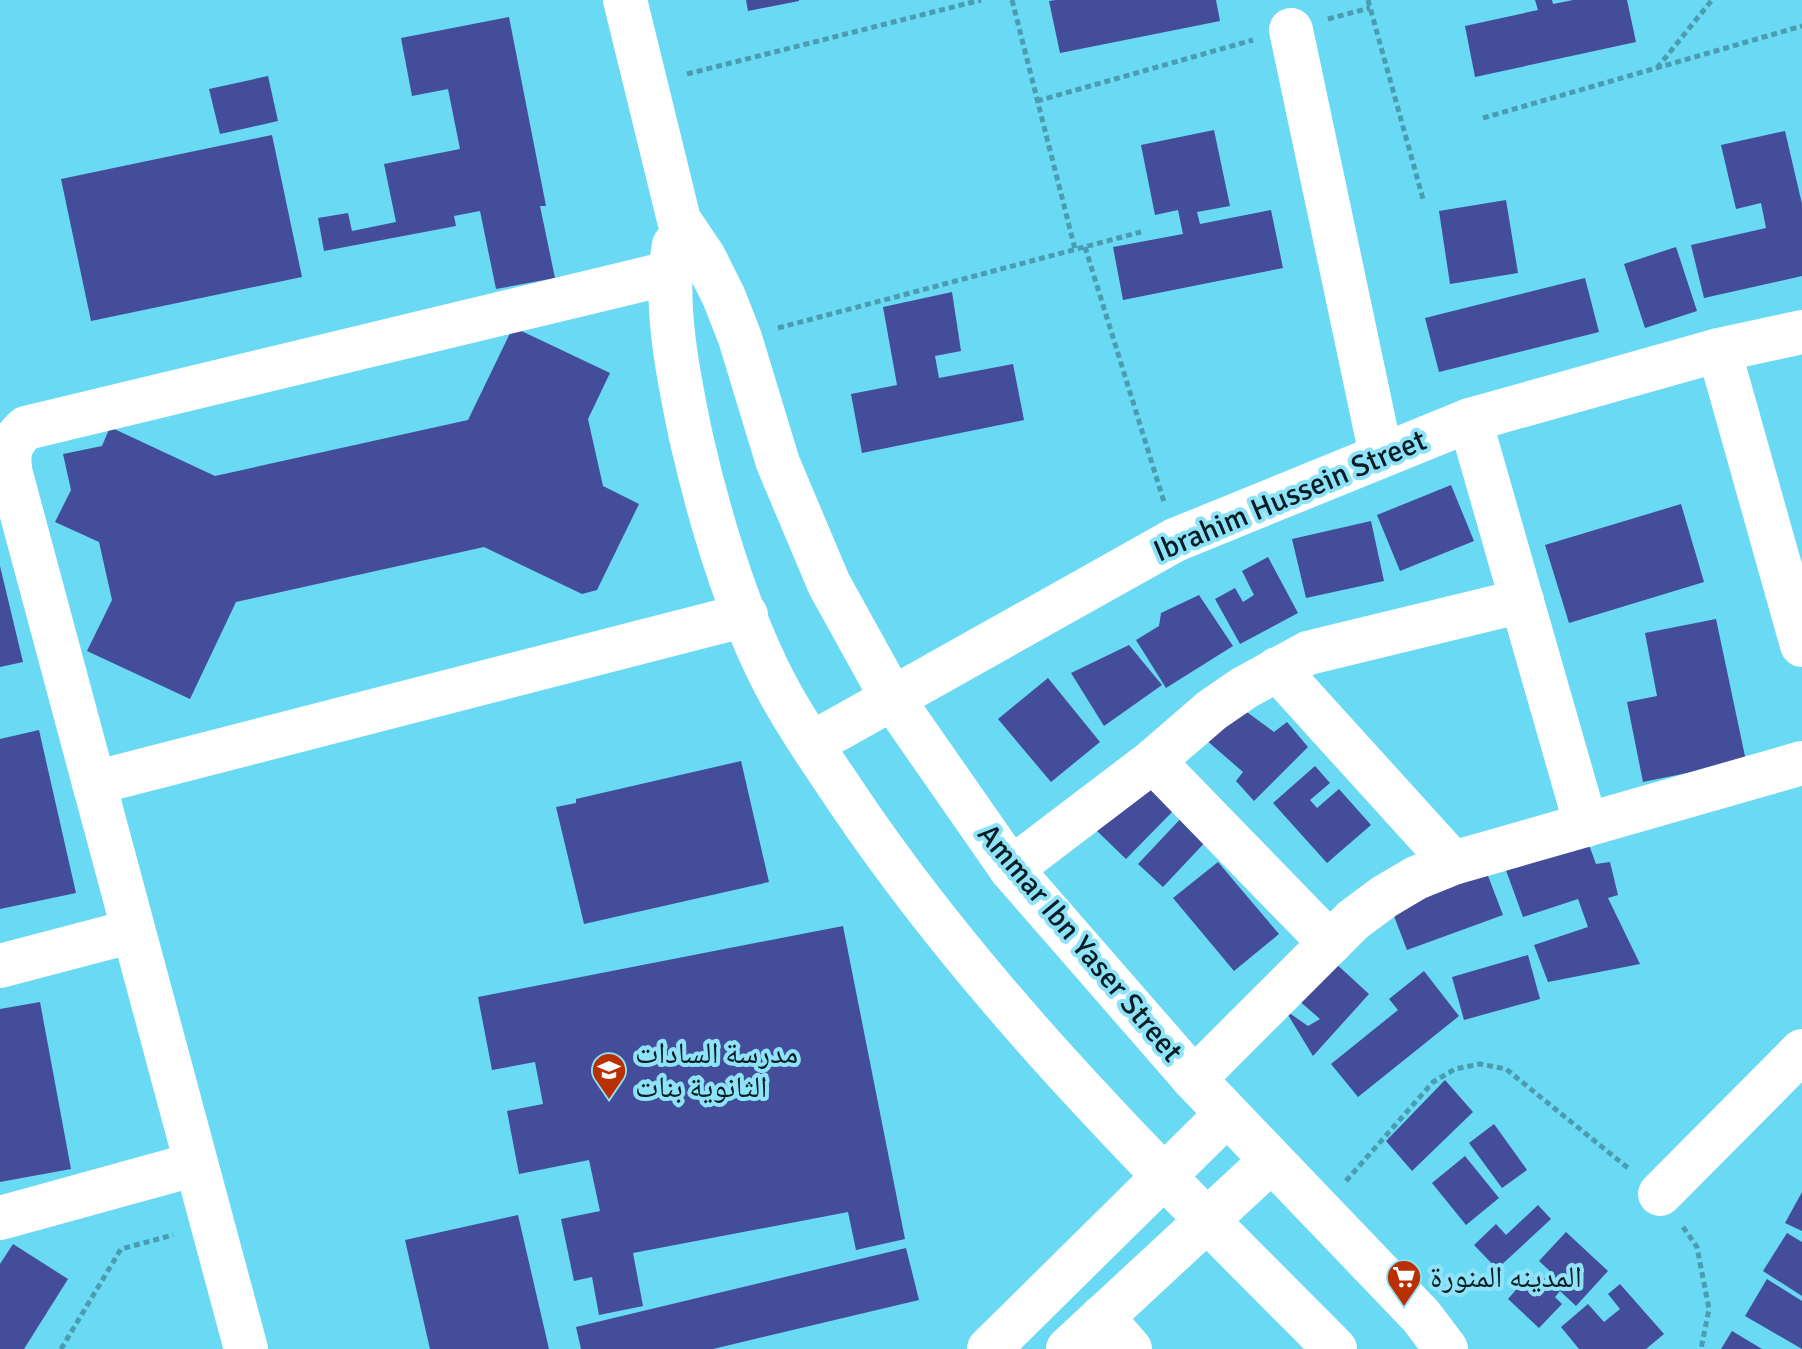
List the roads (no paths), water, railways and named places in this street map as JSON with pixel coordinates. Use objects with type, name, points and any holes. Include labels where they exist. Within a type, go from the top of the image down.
[{"type":"street","name":"Ammar Ibn Yaser Street","points":[[625,0],[679,220],[710,270],[740,338],[784,477],[829,584],[892,698],[1011,869],[1194,1079],[1421,1316],[1446,1349]]},
{"type":"street","points":[[1291,30],[1381,455]]},
{"type":"street","name":"Ammar Ibn Yaser Street","points":[[679,220],[669,273],[681,390],[706,504],[774,682],[874,838],[942,928],[1015,1015],[1207,1220],[1335,1349]]},
{"type":"street","points":[[246,1349],[7,457],[13,440],[26,428],[669,273]]},
{"type":"street","name":"Ibrahim Hussein Street","points":[[811,744],[1175,540],[1470,420],[1719,350],[1802,332]]},
{"type":"street","points":[[1719,350],[1802,645]]},
{"type":"street","points":[[1470,420],[1586,825]]},
{"type":"street","points":[[1011,869],[1153,761],[1212,710],[1277,669],[1320,650],[1522,601]]},
{"type":"street","points":[[94,783],[746,615]]},
{"type":"street","points":[[1277,669],[1453,863]]},
{"type":"street","points":[[1153,761],[1330,943]]},
{"type":"street","points":[[1194,1079],[1353,920],[1416,878],[1453,863],[1802,763]]},
{"type":"street","points":[[0,966],[133,931]]},
{"type":"street","points":[[1660,1194],[1802,1051]]},
{"type":"street","points":[[989,1349],[1227,1114]]},
{"type":"street","points":[[1068,1349],[1116,1333],[1207,1220],[1271,1161]]},
{"type":"street","points":[[0,1218],[196,1164]]},
{"type":"place","name":"مدرسة السادات الثانوية بنات","points":[[609,1101]]},
{"type":"place","name":"المدينه المنورة","points":[[1404,1308]]}]
